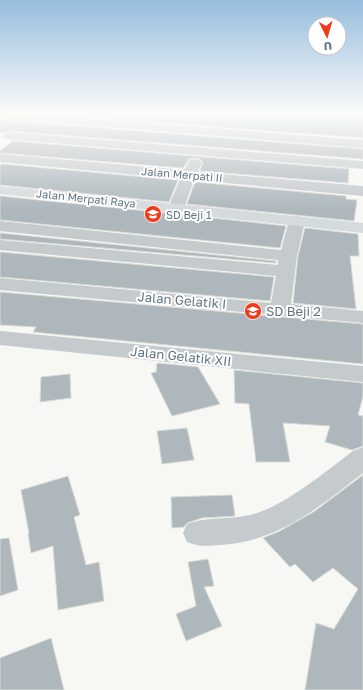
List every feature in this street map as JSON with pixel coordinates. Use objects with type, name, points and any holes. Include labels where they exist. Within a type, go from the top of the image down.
[{"type":"street","points":[[106,146],[363,165]]},
{"type":"street","points":[[176,208],[189,175],[205,146]]},
{"type":"street","name":"Jalan Merpati II","points":[[0,158],[363,191]]},
{"type":"street","name":"Jalan Merpati Raya","points":[[0,190],[363,228]]},
{"type":"street","points":[[280,310],[287,263],[297,221]]},
{"type":"street","points":[[0,226],[160,243],[287,263]]},
{"type":"street","points":[[160,243],[157,250],[244,257]]},
{"type":"street","points":[[0,245],[287,263]]},
{"type":"street","name":"Jalan Gelatik I","points":[[0,284],[363,317]]},
{"type":"street","name":"Jalan Gelatik XII","points":[[0,338],[363,374]]},
{"type":"street","points":[[198,533],[251,528],[278,517],[317,493],[363,458]]},
{"type":"building","points":[[6,146],[75,146],[349,169],[348,183],[200,171],[203,162],[200,159],[195,158],[189,159],[183,168],[0,153],[0,151]]},
{"type":"building","points":[[201,146],[328,146],[363,149],[363,159]]},
{"type":"building","points":[[2,164],[178,180],[169,202],[0,185],[0,166]]},
{"type":"building","points":[[195,182],[346,196],[346,199],[357,200],[354,221],[187,204]]},
{"type":"building","points":[[0,196],[286,226],[280,248],[0,220]]},
{"type":"building","points":[[305,228],[358,234],[359,256],[350,256],[356,309],[293,303],[298,256]]},
{"type":"building","points":[[0,233],[276,261],[276,263],[0,239]]},
{"type":"building","points":[[0,252],[274,277],[270,301],[0,277]]},
{"type":"building","points":[[0,292],[363,324],[363,364],[33,332],[36,327],[0,325]]},
{"type":"building","points":[[157,363],[198,367],[220,404],[172,416],[151,373],[156,372]]},
{"type":"building","points":[[234,370],[363,383],[363,396],[358,415],[363,416],[363,446],[352,450],[325,442],[330,426],[283,423],[290,462],[256,462],[249,404],[235,403]]},
{"type":"building","points":[[70,374],[71,398],[40,402],[41,377]]},
{"type":"building","points":[[187,428],[194,460],[162,464],[157,431]]},
{"type":"building","points":[[363,475],[363,690],[305,690],[316,623],[334,629],[358,589],[333,568],[313,582],[295,564],[290,567],[263,538],[280,531],[315,511]]},
{"type":"building","points":[[68,476],[80,515],[74,517],[86,565],[99,562],[104,601],[58,610],[53,546],[31,553],[21,490]]},
{"type":"building","points":[[232,495],[235,516],[202,518],[187,523],[184,527],[172,528],[171,497]]},
{"type":"building","points":[[9,538],[18,590],[0,596],[0,539]]},
{"type":"building","points":[[208,559],[214,586],[204,587],[222,626],[186,641],[176,614],[196,606],[188,562]]},
{"type":"building","points":[[51,638],[64,690],[0,690],[0,658]]},
{"type":"place","name":"SD Beji 1","points":[[153,214]]},
{"type":"place","name":"SD Beji 2","points":[[253,311]]}]
